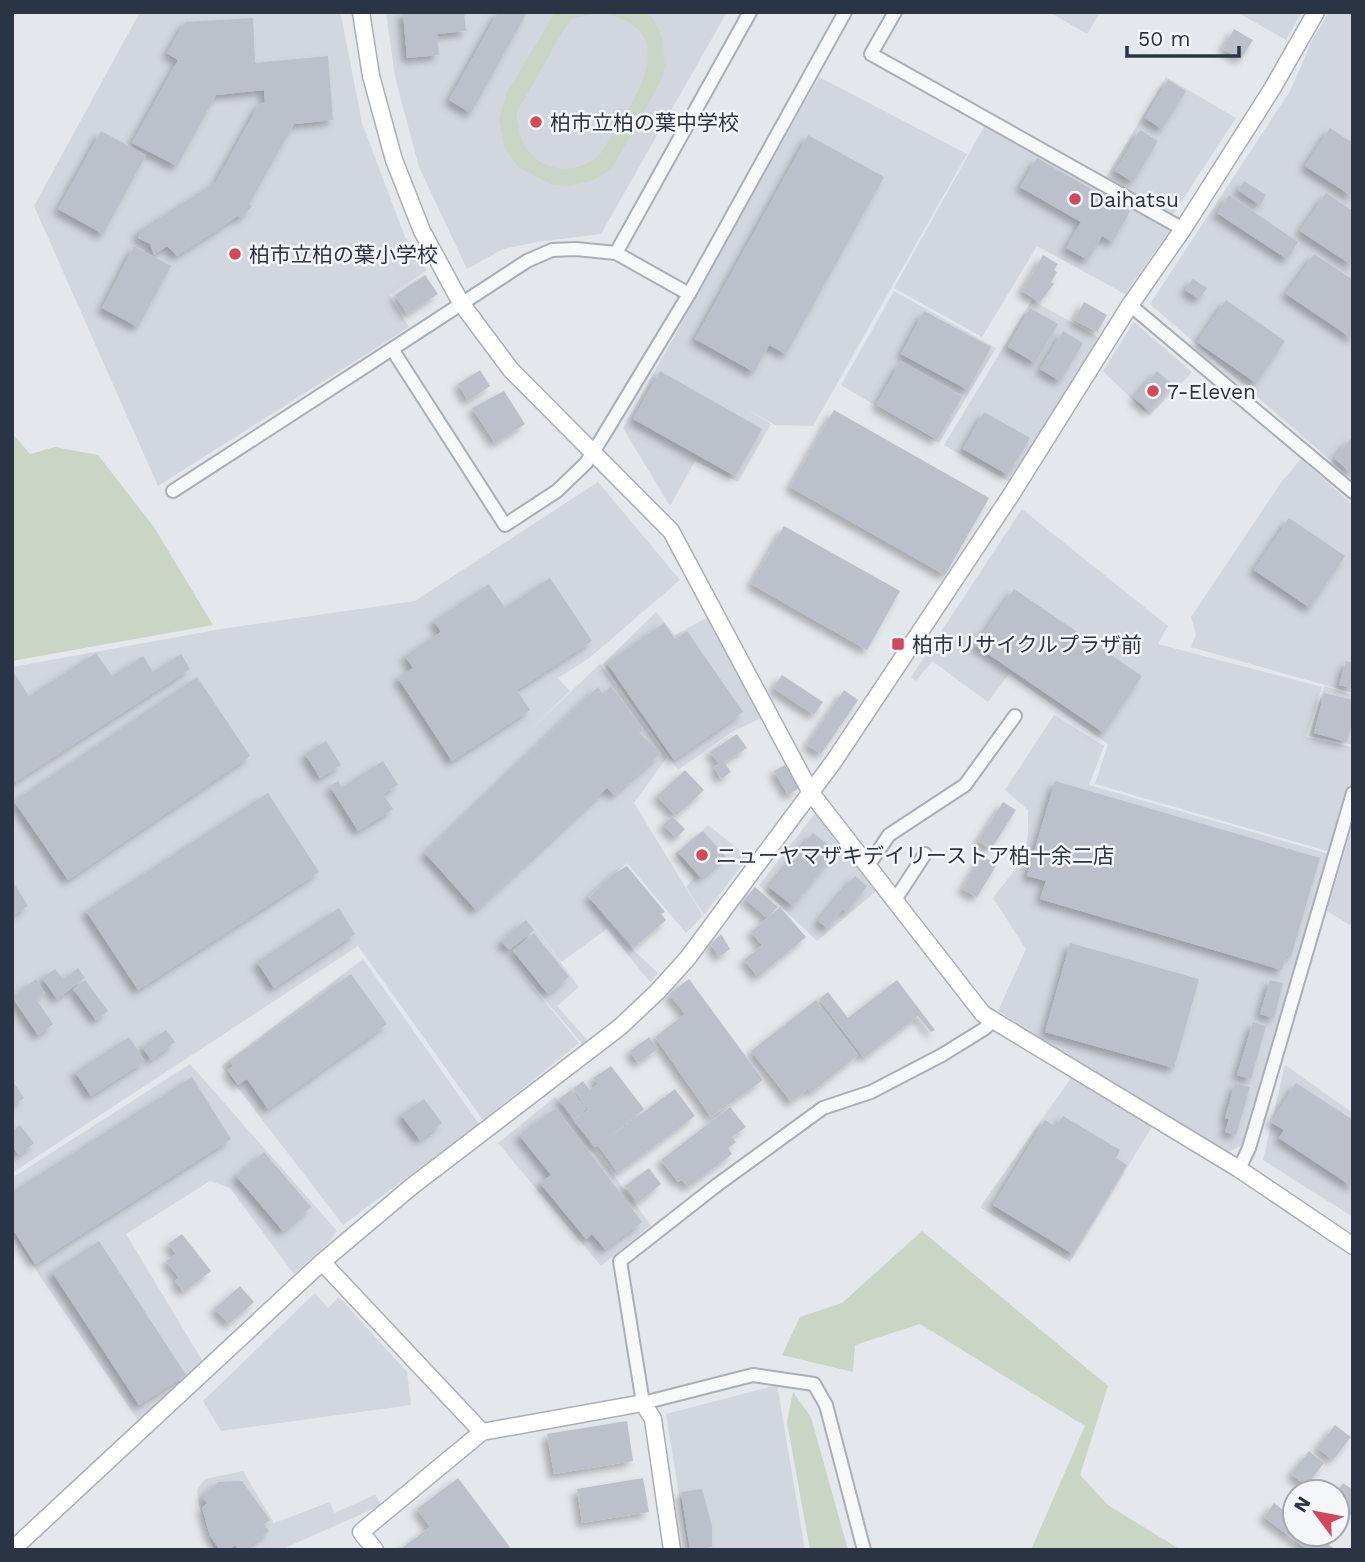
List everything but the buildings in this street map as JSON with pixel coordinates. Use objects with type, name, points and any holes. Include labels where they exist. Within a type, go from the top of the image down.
[{"type":"street","points":[[360,12],[370,76],[402,182],[433,254],[461,303],[511,370],[671,531],[811,793],[983,1014],[1238,1169],[1353,1246]]},
{"type":"street","points":[[616,253],[750,12]]},
{"type":"street","points":[[391,349],[505,525],[557,491],[586,463],[689,294],[845,12]]},
{"type":"street","points":[[895,12],[872,54],[1183,229]]},
{"type":"street","points":[[12,1550],[323,1262],[411,1187],[601,1042],[657,992],[687,959],[811,793],[1011,495],[1130,305],[1183,229],[1272,89],[1316,12]]},
{"type":"street","points":[[173,491],[527,261],[552,250],[576,249],[616,253],[689,294]]},
{"type":"street","points":[[1130,305],[1353,492]]},
{"type":"street","points":[[868,866],[889,835],[965,785],[1015,716]]},
{"type":"street","points":[[1238,1169],[1249,1148],[1353,793]]},
{"type":"street","points":[[895,900],[925,854]]},
{"type":"street","points":[[672,1550],[653,1419],[643,1403],[620,1261],[717,1185],[823,1108],[871,1092],[942,1055],[993,1021]]},
{"type":"street","points":[[323,1262],[482,1432]]},
{"type":"street","points":[[375,1550],[361,1532],[482,1432],[643,1403],[753,1375],[814,1384],[826,1405],[864,1550]]},
{"type":"shaded area","name":"柏市立柏の葉小学校","points":[[140,12],[338,12],[341,15],[362,123],[405,237],[427,270],[389,295],[409,327],[158,486],[34,206]]},
{"type":"shaded area","name":"柏市立柏の葉中学校","points":[[386,12],[727,12],[601,234],[503,249],[467,269],[419,167],[395,77]]},
{"type":"shaded area","points":[[1049,12],[1100,12],[1087,34]]},
{"type":"shaded area","points":[[1237,12],[1302,12],[1286,40]]},
{"type":"shaded area","points":[[1329,12],[1353,12],[1353,480],[1150,304],[1290,91],[1312,41]]},
{"type":"shaded area","points":[[819,77],[967,154],[813,426],[775,425],[745,408],[771,424],[738,482],[695,461],[670,506],[623,428]]},
{"type":"shaded area","points":[[1166,77],[1236,118],[1172,216],[1105,179]]},
{"type":"shaded area","points":[[985,125],[1172,228],[1125,294],[1037,246],[982,337],[894,288]]},
{"type":"shaded area","points":[[894,291],[996,348],[939,443],[841,385]]},
{"type":"shaded area","points":[[1032,300],[1101,339],[1013,484],[944,445]]},
{"type":"shaded area","points":[[1134,322],[1192,372],[1149,416],[1103,371]]},
{"type":"shaded area","points":[[1301,459],[1353,505],[1353,693],[1191,647],[1196,634],[1191,617],[1282,481]]},
{"type":"shaded area","points":[[598,482],[680,580],[588,659],[558,678],[570,691],[525,735],[600,664],[667,757],[634,803],[703,916],[686,933],[627,863],[588,897],[628,945],[658,973],[650,982],[607,929],[561,962],[506,889],[579,987],[557,1006],[589,1042],[584,1046],[507,955],[579,1043],[483,1120],[358,946],[12,1173],[12,667],[221,629],[415,601]]},
{"type":"shaded area","points":[[1022,509],[1168,626],[1158,644],[1322,687],[1306,737],[1353,747],[1353,775],[1331,852],[1095,784],[1108,744],[1009,674],[988,702],[932,661],[916,681],[911,677]]},
{"type":"shaded area","points":[[656,612],[675,635],[708,617],[765,716],[732,732],[678,770],[603,664]]},
{"type":"shaded area","points":[[1324,686],[1353,695],[1353,745],[1309,736]]},
{"type":"shaded area","points":[[1054,715],[1104,746],[1089,785],[1329,854],[1245,1144],[1228,1152],[998,1011],[1026,949],[993,898],[1024,858],[1028,834],[1028,810],[1005,790]]},
{"type":"shaded area","points":[[817,811],[880,888],[817,941],[759,885]]},
{"type":"shaded area","points":[[1353,824],[1353,927],[1327,911]]},
{"type":"shaded area","points":[[708,825],[748,857],[704,915],[686,887],[694,878],[675,854]]},
{"type":"shaded area","points":[[363,959],[479,1124],[343,1225],[221,1066]]},
{"type":"shaded area","points":[[190,1064],[337,1231],[328,1243],[294,1274],[230,1188],[210,1181],[126,1234],[203,1362],[139,1422],[12,1235],[12,1178]]},
{"type":"shaded area","points":[[1285,1065],[1353,1113],[1353,1217],[1263,1160]]},
{"type":"shaded area","points":[[1071,1078],[1153,1125],[1070,1262],[980,1207]]},
{"type":"shaded area","points":[[555,1097],[651,1225],[601,1266],[498,1143]]},
{"type":"shaded area","points":[[315,1293],[328,1308],[339,1297],[407,1372],[411,1405],[221,1431],[203,1401]]},
{"type":"shaded area","points":[[777,1385],[805,1550],[688,1550],[666,1414]]},
{"type":"shaded area","points":[[243,1471],[274,1523],[330,1502],[334,1513],[375,1495],[382,1505],[287,1547],[288,1550],[214,1550],[199,1505],[197,1490],[205,1479]]},
{"type":"green space","points":[[555,12],[644,12],[653,18],[662,37],[665,64],[661,81],[611,170],[591,181],[570,186],[551,184],[518,167],[504,146],[499,119],[506,94]],"holes":[[[602,13],[629,22],[643,36],[648,53],[645,73],[637,94],[601,153],[590,162],[564,169],[540,162],[523,142],[517,112],[563,31],[573,18]]]},
{"type":"green space","points":[[12,433],[30,454],[55,447],[98,455],[154,527],[213,625],[12,661]]},
{"type":"green space","points":[[922,1231],[1108,1386],[1080,1475],[1108,1505],[1181,1550],[1031,1550],[1085,1426],[920,1324],[855,1345],[853,1372],[782,1355],[800,1317],[842,1303]]},
{"type":"green space","points":[[793,1392],[811,1417],[848,1550],[810,1550],[787,1422]]},
{"type":"place","name":"柏市立柏の葉中学校","points":[[536,122]]},
{"type":"place","name":"Daihatsu","points":[[1075,199]]},
{"type":"place","name":"柏市立柏の葉小学校","points":[[235,254]]},
{"type":"place","name":"7-Eleven","points":[[1153,391]]},
{"type":"place","name":"柏市リサイクルプラザ前","points":[[898,644]]},
{"type":"place","name":"ニューヤマザキデイリーストア柏十余二店","points":[[702,855]]}]
